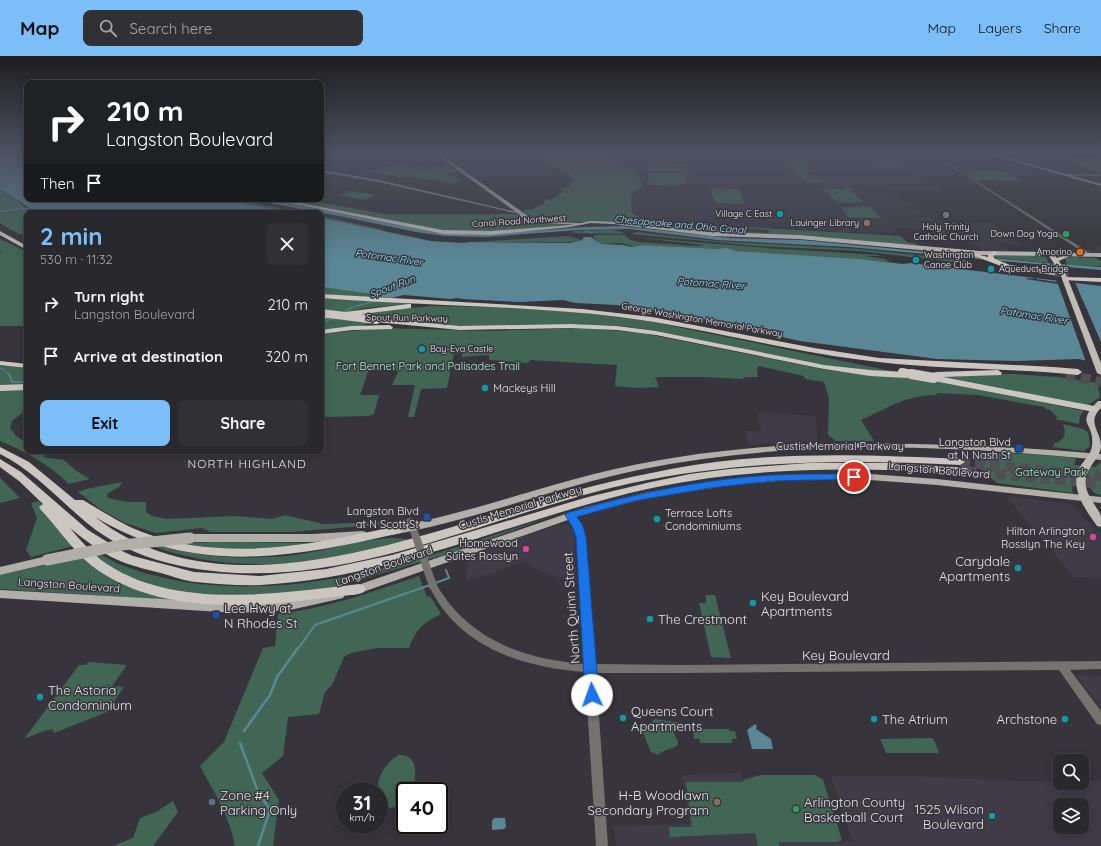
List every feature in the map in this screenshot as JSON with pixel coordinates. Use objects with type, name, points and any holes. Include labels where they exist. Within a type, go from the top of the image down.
[{"type":"highway","name":"Canal Road Northwest","points":[[288,202],[440,231],[490,233],[591,222],[628,224],[712,234],[818,239],[986,255],[1034,254]]},
{"type":"highway","name":"Canal Road Northwest","points":[[578,224],[630,226],[721,236],[802,239],[960,252]]},
{"type":"highway","points":[[0,227],[24,239]]},
{"type":"highway","points":[[0,233],[24,246]]},
{"type":"highway","points":[[790,235],[818,239]]},
{"type":"highway","points":[[960,252],[986,255],[1018,268],[1053,273],[1009,267],[986,255]]},
{"type":"highway","points":[[1034,254],[1051,254],[1056,260],[1101,373]]},
{"type":"highway","points":[[1034,254],[1056,260],[1071,254]]},
{"type":"highway","points":[[1072,275],[1101,279]]},
{"type":"highway","points":[[1065,280],[1101,279]]},
{"type":"highway","name":"George Washington Memorial Parkway","points":[[324,296],[590,311],[679,324],[867,359],[926,364],[1032,367],[1078,372]]},
{"type":"highway","name":"Spout Run Parkway","points":[[324,318],[408,306],[472,304]]},
{"type":"highway","name":"George Washington Memorial Parkway","points":[[324,313],[431,326],[468,328],[572,326],[618,328],[656,333],[815,366],[861,372],[904,373]]},
{"type":"highway","points":[[679,324],[904,373],[1052,402],[1099,408]]},
{"type":"highway","name":"Spout Run Parkway","points":[[324,332],[380,327],[444,329],[468,328]]},
{"type":"highway","points":[[0,363],[24,366]]},
{"type":"highway","points":[[924,375],[1025,372],[1066,375]]},
{"type":"highway","points":[[0,388],[24,387]]},
{"type":"highway","points":[[1099,408],[1089,417],[1096,444],[1096,457],[1082,470],[1080,478],[1081,488],[1086,499],[1101,523]]},
{"type":"highway","name":"Custis Memorial Parkway","points":[[0,450],[27,464],[106,532],[126,544],[146,552],[195,564],[235,569],[313,566],[367,556],[574,494],[636,479],[696,468],[757,461],[820,458],[884,458],[963,467],[820,465],[755,469],[706,475],[650,485],[589,500],[410,555],[359,568],[309,577],[254,580],[188,576],[129,560],[96,543],[85,535],[11,469],[0,462]]},
{"type":"highway","points":[[11,469],[21,484],[49,511],[91,558],[114,574],[142,586],[182,596],[231,600],[286,597],[359,589]]},
{"type":"highway","points":[[60,493],[116,525],[139,535],[178,547],[206,552],[246,554],[281,553],[349,541],[396,530]]},
{"type":"main road","points":[[412,189],[489,206],[509,206]]},
{"type":"main road","points":[[486,189],[526,217],[554,224],[578,224]]},
{"type":"main road","points":[[489,206],[509,206]]},
{"type":"main road","points":[[539,221],[591,222]]},
{"type":"main road","points":[[1051,254],[1101,255]]},
{"type":"main road","name":"Langston Boulevard","points":[[0,571],[122,545],[190,538],[325,537],[413,529],[452,520],[557,487],[609,473],[681,459],[753,449],[810,446],[905,446],[991,449],[1096,457]]},
{"type":"main road","name":"Langston Boulevard","points":[[0,594],[247,608],[290,605],[323,599],[359,589],[570,515],[634,498],[680,489],[742,481],[797,477],[903,479],[1101,500]]},
{"type":"street","points":[[988,189],[1091,255]]},
{"type":"street","name":"North Quinn Street","points":[[570,515],[577,526],[581,537],[602,846]]},
{"type":"street","name":"Key Boulevard","points":[[413,529],[439,599],[456,618],[488,642],[504,650],[535,660],[569,667],[591,669],[1101,665]]},
{"type":"street","points":[[1062,666],[1101,720]]},
{"type":"shaded area","points":[[616,189],[941,189],[944,191],[859,190],[860,192],[890,192],[900,200],[911,202],[929,216],[912,215],[913,217],[931,217],[937,222],[991,223],[1022,245],[997,244],[1011,251],[982,251],[957,231],[948,231],[951,234],[940,234],[937,231],[928,229],[893,228],[898,233],[842,232],[771,227],[768,233],[679,228],[661,225],[614,211]]},
{"type":"shaded area","points":[[1093,246],[1101,246],[1101,255],[1046,254],[1039,249],[1098,250]]},
{"type":"shaded area","points":[[757,412],[816,416],[817,439],[816,441],[749,445],[745,431],[761,431]]},
{"type":"shaded area","points":[[1006,496],[1071,504],[1101,535],[1101,578],[1074,577]]},
{"type":"shaded area","points":[[568,524],[574,535],[576,577],[557,578],[522,562],[466,582],[468,559],[474,553],[538,531]]},
{"type":"shaded area","points":[[1076,675],[1101,676],[1101,708]]},
{"type":"shaded area","name":"H-B Woodlawn Secondary Program","points":[[741,773],[758,846],[616,846],[614,826],[690,824],[682,775]]},
{"type":"shaded area","points":[[831,776],[912,776],[1016,781],[1053,781],[1053,790],[1089,790],[1089,781],[1101,780],[1101,846],[779,846],[778,842],[853,842]]},
{"type":"green space","points":[[560,189],[639,189],[631,194],[632,213],[642,219],[680,227],[729,228],[733,231],[768,233],[770,230],[751,229],[746,227],[901,236],[907,242],[917,244],[919,246],[698,233],[620,223],[546,221],[525,214],[522,210],[534,209],[535,207],[544,204],[544,201],[547,200],[544,200],[552,199],[563,192]]},
{"type":"green space","points":[[710,189],[739,189],[745,204],[715,203]]},
{"type":"green space","points":[[820,189],[854,189],[851,190],[863,202],[838,202]]},
{"type":"green space","points":[[0,191],[9,193],[28,210],[24,210],[24,236],[0,223]]},
{"type":"green space","points":[[350,191],[376,195],[365,200],[339,195]]},
{"type":"green space","points":[[233,202],[248,202],[291,210],[273,210]]},
{"type":"green space","points":[[292,202],[317,202],[385,214],[516,214],[537,222],[569,225],[499,232],[442,231]]},
{"type":"green space","points":[[861,206],[870,207],[881,218],[848,217],[841,207],[848,208]]},
{"type":"green space","points":[[324,217],[384,230],[381,231],[324,219]]},
{"type":"green space","points":[[614,230],[626,234],[573,233],[574,231]]},
{"type":"green space","points":[[638,232],[716,241],[858,249],[967,260],[970,264],[860,251],[757,246],[631,234]]},
{"type":"green space","points":[[624,235],[629,238],[627,239],[639,242],[696,246],[704,245],[633,237],[790,250],[784,249],[878,255],[880,256],[865,256],[885,259],[890,262],[736,251],[725,247],[720,249],[642,245],[632,247],[631,246],[633,246],[621,243],[601,244],[593,236]]},
{"type":"green space","points":[[568,236],[581,240],[570,242],[473,242]]},
{"type":"green space","points":[[0,239],[24,251],[24,326],[0,326],[0,253],[2,252],[0,251]]},
{"type":"green space","points":[[993,255],[1041,255],[1046,257],[1049,263],[999,258],[993,257]]},
{"type":"green space","points":[[1065,258],[1096,258],[1101,261],[1101,266],[1067,265]]},
{"type":"green space","points":[[324,287],[372,293],[383,296],[378,298],[324,294]]},
{"type":"green space","points":[[324,298],[418,303],[366,308],[342,313],[324,310]]},
{"type":"green space","points":[[431,306],[495,307],[569,311],[648,321],[896,372],[850,369],[811,363],[657,331],[622,326],[572,324],[495,327],[449,326],[349,314]]},
{"type":"green space","points":[[334,316],[375,322],[360,326],[324,331],[324,318]]},
{"type":"green space","name":"Fort Bennet Park and Palisades Trail","points":[[380,328],[487,331],[584,328],[642,333],[827,370],[851,373],[917,376],[1084,411],[1080,416],[1079,424],[1054,419],[1058,418],[1050,410],[1044,407],[978,395],[936,393],[937,395],[927,395],[907,400],[861,420],[874,441],[836,441],[828,435],[829,398],[824,382],[805,379],[804,376],[759,366],[757,368],[758,377],[746,377],[742,379],[655,377],[659,387],[636,388],[615,386],[617,365],[530,360],[528,363],[489,360],[489,355],[462,357],[462,353],[454,354],[447,388],[421,389],[414,417],[408,417],[415,385],[392,385],[398,372],[394,369],[369,369],[360,395],[379,395],[374,414],[369,416],[324,417],[324,334]]},
{"type":"green space","points":[[0,365],[24,368],[24,385],[0,386]]},
{"type":"green space","points":[[1013,374],[1058,377],[1097,383],[1100,397],[1088,405],[939,377]]},
{"type":"green space","points":[[24,389],[24,411],[12,421],[10,428],[16,436],[24,441],[24,452],[0,441],[0,390]]},
{"type":"green space","points":[[1063,424],[1083,429],[1088,432],[1090,446],[1084,451],[1053,447],[1054,444],[1064,437],[1065,431]]},
{"type":"green space","name":"Gateway Park","points":[[975,453],[1027,454],[1069,457],[1076,459],[1074,465],[1095,467],[1101,462],[1101,495],[1094,493],[1091,489],[1091,477],[1072,472],[1071,483],[1073,493],[997,483],[972,456]]},
{"type":"green space","points":[[28,454],[46,454],[43,457],[64,460],[75,470],[90,479],[69,484],[62,477]]},
{"type":"green space","points":[[0,478],[20,498],[0,503]]},
{"type":"green space","points":[[122,482],[119,487],[107,494],[108,498],[127,502],[146,502],[146,512],[152,516],[167,519],[236,516],[272,519],[285,515],[323,524],[385,522],[387,524],[291,532],[211,532],[202,528],[156,533],[125,523],[100,509],[78,492]]},
{"type":"green space","points":[[39,501],[73,546],[31,557],[26,550],[37,518],[31,503]]},
{"type":"green space","points":[[555,515],[454,552],[326,590],[220,597],[166,590],[118,573],[94,554],[108,558],[134,570],[174,580],[228,586],[270,586],[312,582],[354,575],[435,554]]},
{"type":"green space","points":[[130,536],[180,551],[214,556],[249,558],[299,554],[377,539],[400,538],[407,540],[339,557],[313,561],[260,564],[206,560],[154,547]]},
{"type":"green space","points":[[180,543],[319,543],[300,547],[227,550]]},
{"type":"green space","points":[[84,556],[174,598],[172,600],[0,589],[0,575]]},
{"type":"green space","points":[[419,576],[427,597],[430,596],[441,614],[429,620],[417,631],[409,648],[377,648],[351,653],[344,657],[332,685],[325,692],[319,714],[288,717],[283,756],[262,773],[279,800],[273,846],[235,846],[233,835],[225,815],[200,766],[224,742],[263,648],[275,646],[278,614],[332,604]]},
{"type":"green space","points":[[706,595],[715,595],[731,658],[711,657],[699,603],[706,603]]},
{"type":"green space","points":[[88,662],[127,665],[112,686],[124,687],[107,712],[54,733],[52,729],[24,739],[79,665],[86,665]]},
{"type":"green space","points":[[655,719],[680,723],[682,729],[673,731],[678,742],[677,746],[659,753],[659,755],[651,752],[641,728],[646,724],[652,724],[653,720]]},
{"type":"green space","points":[[697,729],[729,729],[730,731],[735,731],[737,739],[732,739],[732,743],[700,743],[699,739],[694,739],[693,732],[698,732]]},
{"type":"green space","points":[[931,738],[934,740],[939,753],[886,753],[880,739]]},
{"type":"green space","points":[[399,755],[410,758],[415,767],[415,778],[414,782],[396,782],[396,807],[388,808],[388,782],[378,782],[385,767]]},
{"type":"green space","points":[[761,775],[815,775],[823,780],[842,840],[838,842],[779,842],[779,846],[758,846],[755,833],[670,837],[669,827],[692,827],[686,782],[743,782],[743,780]]},
{"type":"green space","points":[[173,801],[178,812],[153,846],[113,846],[133,838],[140,818],[156,812]]},
{"type":"water","points":[[24,189],[24,202],[233,202],[279,210],[34,210],[11,195],[0,190]]},
{"type":"water","points":[[264,202],[283,202],[324,210],[307,210]]},
{"type":"water","points":[[324,210],[437,233],[480,235],[584,227],[622,226],[729,238],[802,240],[1101,267],[1101,270],[849,247],[717,240],[629,229],[579,230],[486,237],[445,236],[416,232],[324,213]]},
{"type":"water","name":"Potomac River","points":[[324,219],[431,241],[463,243],[570,243],[582,240],[584,237],[591,237],[601,244],[632,247],[642,245],[720,249],[725,247],[736,251],[858,259],[903,264],[911,263],[1101,286],[1101,364],[1079,359],[1016,361],[937,359],[800,341],[685,315],[617,305],[575,303],[563,300],[520,302],[457,298],[450,299],[404,295],[391,298],[382,297],[381,295],[324,287]]},
{"type":"water","points":[[755,724],[757,726],[756,729],[771,739],[773,749],[752,749],[747,730]]},
{"type":"water","points":[[494,818],[505,818],[506,827],[504,829],[492,830],[492,821]]},
{"type":"pier","points":[[1031,277],[1057,282],[1055,278],[1074,280],[1101,342],[1101,366],[1086,362],[1058,284],[1026,279],[1035,279]]},
{"type":"waterway","points":[[0,211],[32,208]]},
{"type":"waterway","name":"Chesapeake and Ohio Canal","points":[[585,231],[592,233]]},
{"type":"waterway","name":"Spout Run","points":[[345,311],[353,307],[376,301]]},
{"type":"waterway","name":"Spout Run","points":[[324,322],[334,318]]},
{"type":"waterway","name":"Spout Run","points":[[0,368],[5,370],[9,375]]},
{"type":"waterway","name":"Spout Run","points":[[9,374],[12,382],[24,382]]},
{"type":"waterway","points":[[435,583],[449,578],[446,570]]},
{"type":"waterway","points":[[298,649],[315,625],[430,585]]},
{"type":"waterway","points":[[244,731],[270,695],[277,677],[298,648]]},
{"type":"waterway","points":[[240,743],[257,789],[270,810],[258,846]]},
{"type":"tunnel","points":[[1054,273],[1072,276]]},
{"type":"tunnel","points":[[1066,375],[1101,382]]},
{"type":"tunnel","points":[[960,462],[1101,476]]},
{"type":"tunnel","points":[[966,471],[1101,484]]},
{"type":"place","name":"Village C East","points":[[780,214]]},
{"type":"place","name":"Holy Trinity Catholic Church","points":[[946,215]]},
{"type":"place","name":"Lauinger Library","points":[[867,223]]},
{"type":"place","name":"Down Dog Yoga","points":[[1066,234]]},
{"type":"place","name":"Amorino","points":[[1080,252]]},
{"type":"place","name":"Washington Canoe Club","points":[[916,260]]},
{"type":"place","name":"Aqueduct Bridge","points":[[991,269]]},
{"type":"place","name":"Bay-Eva Castle","points":[[422,349]]},
{"type":"place","name":"Mackeys Hill","points":[[485,388]]},
{"type":"place","name":"Langston Blvd at N Nash St","points":[[1019,448]]},
{"type":"place","name":"Langston Blvd at N Scott St","points":[[427,517]]},
{"type":"place","name":"Terrace Lofts Condominiums","points":[[657,519]]},
{"type":"place","name":"Hilton Arlington Rosslyn The Key","points":[[1093,537]]},
{"type":"place","name":"Homewood Suites Rosslyn","points":[[526,549]]},
{"type":"place","name":"Carydale Apartments","points":[[1018,568]]},
{"type":"place","name":"Key Boulevard Apartments","points":[[753,603]]},
{"type":"place","name":"Lee Hwy at N Rhodes St","points":[[216,615]]},
{"type":"place","name":"The Crestmont","points":[[650,619]]},
{"type":"place","name":"The Astoria Condominium","points":[[40,697]]},
{"type":"place","name":"Queens Court Apartments","points":[[623,718]]},
{"type":"place","name":"The Atrium","points":[[874,719]]},
{"type":"place","name":"Archstone","points":[[1065,719]]},
{"type":"place","name":"Zone #4 Parking Only","points":[[212,802]]},
{"type":"place","name":"H-B Woodlawn Secondary Program","points":[[717,802]]},
{"type":"place","name":"Arlington County Basketball Court","points":[[796,809]]},
{"type":"place","name":"1525 Wilson Boulevard","points":[[992,816]]},
{"type":"district","name":"NORTH HIGHLAND","points":[[247,464]]},
{"type":"route","points":[[592,695],[581,537],[579,530],[570,515],[665,491],[710,484],[772,478],[854,477]]}]
